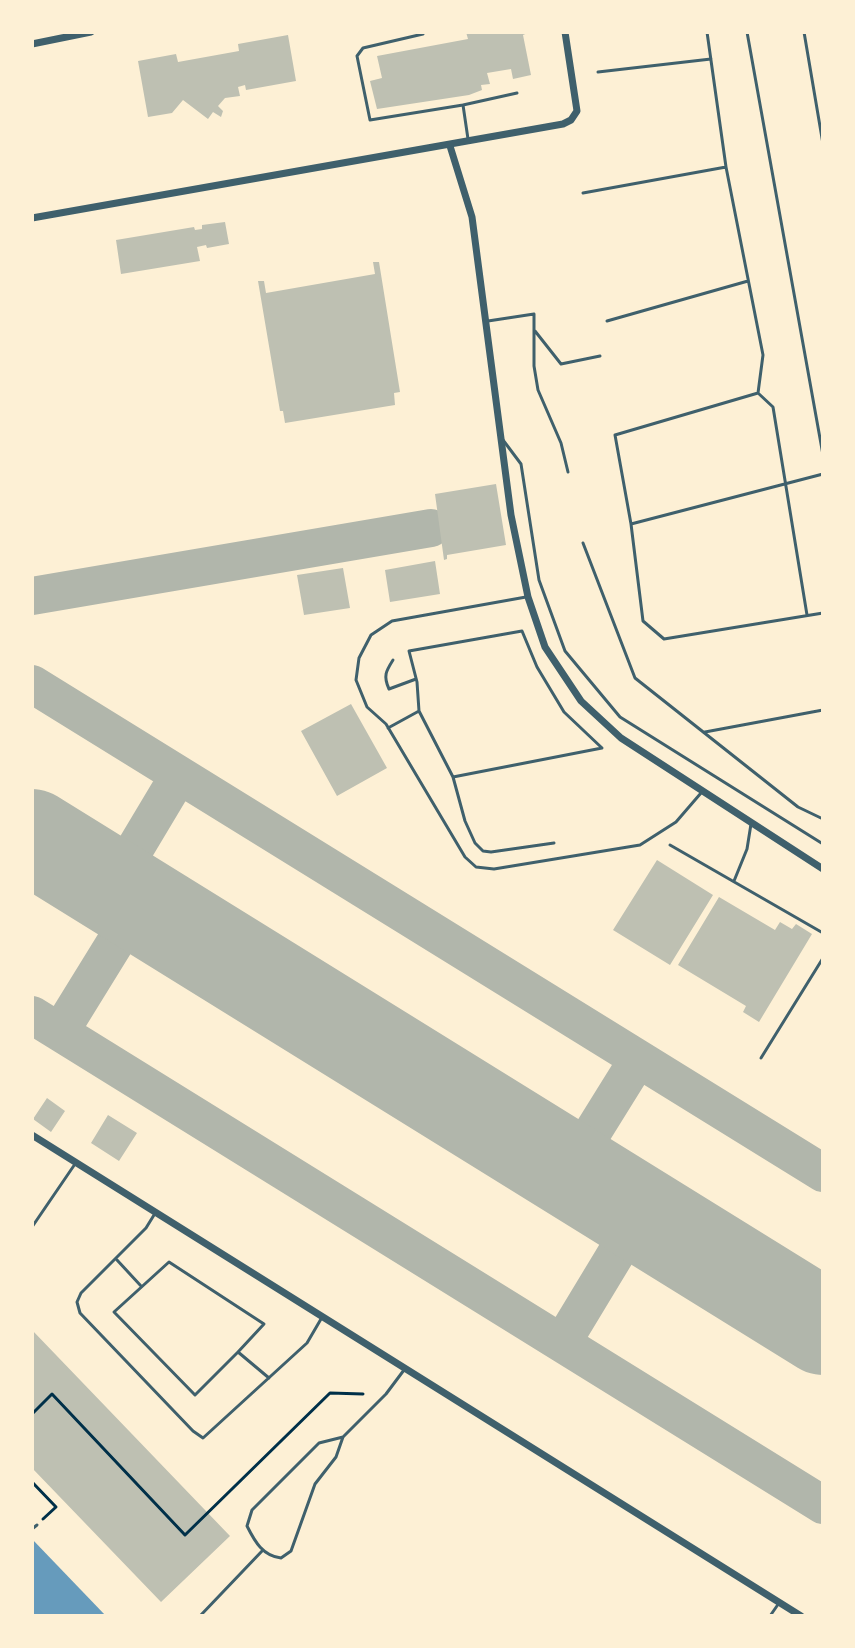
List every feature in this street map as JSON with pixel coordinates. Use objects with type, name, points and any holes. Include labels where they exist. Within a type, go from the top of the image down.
[{"type":"street","points":[[32,44],[91,32]]},
{"type":"street","points":[[32,218],[563,124],[571,120],[577,111],[565,32]]},
{"type":"street","points":[[450,146],[472,217],[511,515],[528,597],[545,647],[581,701],[621,738],[823,869]]},
{"type":"street","points":[[32,1135],[801,1616]]},
{"type":"lane","points":[[707,32],[726,167],[763,355],[758,393]]},
{"type":"lane","points":[[747,32],[823,455]]},
{"type":"lane","points":[[804,32],[823,144]]},
{"type":"lane","points":[[423,34],[363,48],[357,56],[370,120],[517,93]]},
{"type":"lane","points":[[598,72],[711,59]]},
{"type":"lane","points":[[463,105],[468,143]]},
{"type":"lane","points":[[583,193],[726,167]]},
{"type":"lane","points":[[607,321],[748,281]]},
{"type":"lane","points":[[488,321],[534,314],[534,366],[538,390],[561,443],[568,472]]},
{"type":"lane","points":[[535,331],[561,364],[600,356]]},
{"type":"lane","points":[[758,393],[773,407],[807,615]]},
{"type":"lane","points":[[758,393],[615,435],[631,524],[643,621],[664,639],[823,613]]},
{"type":"lane","points":[[498,434],[521,464],[539,580],[565,651],[620,717],[823,844]]},
{"type":"lane","points":[[631,524],[823,474]]},
{"type":"lane","points":[[583,543],[635,678],[798,807],[823,819]]},
{"type":"lane","points":[[528,597],[392,621],[371,635],[359,658],[356,680],[367,707],[388,728],[465,857],[476,867],[494,869],[640,845],[676,822],[703,790]]},
{"type":"lane","points":[[453,777],[602,748],[564,712],[537,667],[522,631],[409,651],[419,711],[453,777],[465,821],[475,843],[483,851],[491,852],[554,843]]},
{"type":"lane","points":[[393,660],[384,679],[389,689],[416,679]]},
{"type":"lane","points":[[704,732],[823,710]]},
{"type":"lane","points":[[388,728],[419,711]]},
{"type":"lane","points":[[734,881],[747,849],[751,822]]},
{"type":"lane","points":[[670,845],[823,933]]},
{"type":"lane","points":[[761,1058],[823,958]]},
{"type":"lane","points":[[32,1227],[76,1162]]},
{"type":"lane","points":[[156,1211],[146,1228],[81,1293],[77,1302],[80,1313],[203,1438],[307,1343],[323,1317]]},
{"type":"lane","points":[[115,1259],[141,1286]]},
{"type":"lane","points":[[169,1262],[264,1324],[238,1352],[195,1395],[114,1312],[169,1262]]},
{"type":"lane","points":[[238,1352],[269,1378]]},
{"type":"lane","points":[[343,1437],[319,1443],[252,1510],[247,1526],[255,1542],[270,1557],[281,1558],[291,1551],[315,1484],[336,1457],[343,1437],[386,1394],[404,1369]]},
{"type":"lane","points":[[32,1529],[37,1525]]},
{"type":"lane","points":[[200,1616],[263,1550]]},
{"type":"lane","points":[[770,1616],[779,1603]]},
{"type":"path","points":[[32,1414],[52,1394],[185,1535],[330,1393],[363,1394]]},
{"type":"path","points":[[32,1482],[56,1507],[37,1525]]},
{"type":"water","points":[[32,1539],[106,1616],[32,1616]]},
{"type":"pier","points":[[32,1535],[35,1537],[110,1616],[107,1616]]},
{"type":"building","points":[[466,32],[530,32],[523,35],[531,75],[513,79],[511,69],[487,73],[490,84],[481,85],[482,90],[469,95],[377,109],[370,81],[382,78],[377,56],[468,39]]},
{"type":"building","points":[[288,35],[296,81],[246,90],[245,85],[238,87],[240,96],[225,98],[218,106],[223,111],[221,117],[213,112],[208,119],[183,100],[172,113],[148,117],[138,61],[176,54],[178,62],[239,51],[238,44]]},
{"type":"building","points":[[225,222],[229,244],[197,247],[200,261],[121,274],[116,240],[194,227],[195,230],[202,229],[202,225]]},
{"type":"building","points":[[373,262],[379,262],[400,392],[394,393],[395,405],[285,423],[283,411],[280,411],[258,281],[264,281],[266,293],[375,274]]},
{"type":"building","points":[[496,484],[506,545],[447,555],[444,560],[435,494]]},
{"type":"building","points":[[435,561],[440,594],[390,602],[385,570]]},
{"type":"building","points":[[343,568],[350,608],[304,615],[297,575]]},
{"type":"building","points":[[351,704],[387,768],[337,796],[301,731]]},
{"type":"building","points":[[657,860],[713,895],[670,965],[613,930]]},
{"type":"building","points":[[719,897],[775,930],[780,922],[792,929],[796,924],[812,934],[759,1022],[743,1012],[746,1006],[678,965]]},
{"type":"building","points":[[47,1098],[65,1111],[51,1132],[33,1119]]},
{"type":"building","points":[[108,1115],[137,1133],[119,1161],[91,1143]]},
{"type":"building","points":[[32,1330],[230,1536],[161,1602],[32,1468]]},
{"type":"taxiway","points":[[32,596],[431,528]]},
{"type":"taxiway","points":[[32,684],[823,1173]]},
{"type":"taxiway","points":[[112,887],[179,775]]},
{"type":"taxiway","points":[[60,1032],[139,904]]},
{"type":"taxiway","points":[[32,1015],[823,1505]]},
{"type":"taxiway","points":[[569,1170],[638,1059]]},
{"type":"taxiway","points":[[562,1343],[640,1214]]},
{"type":"runway","points":[[32,837],[823,1327]]}]
